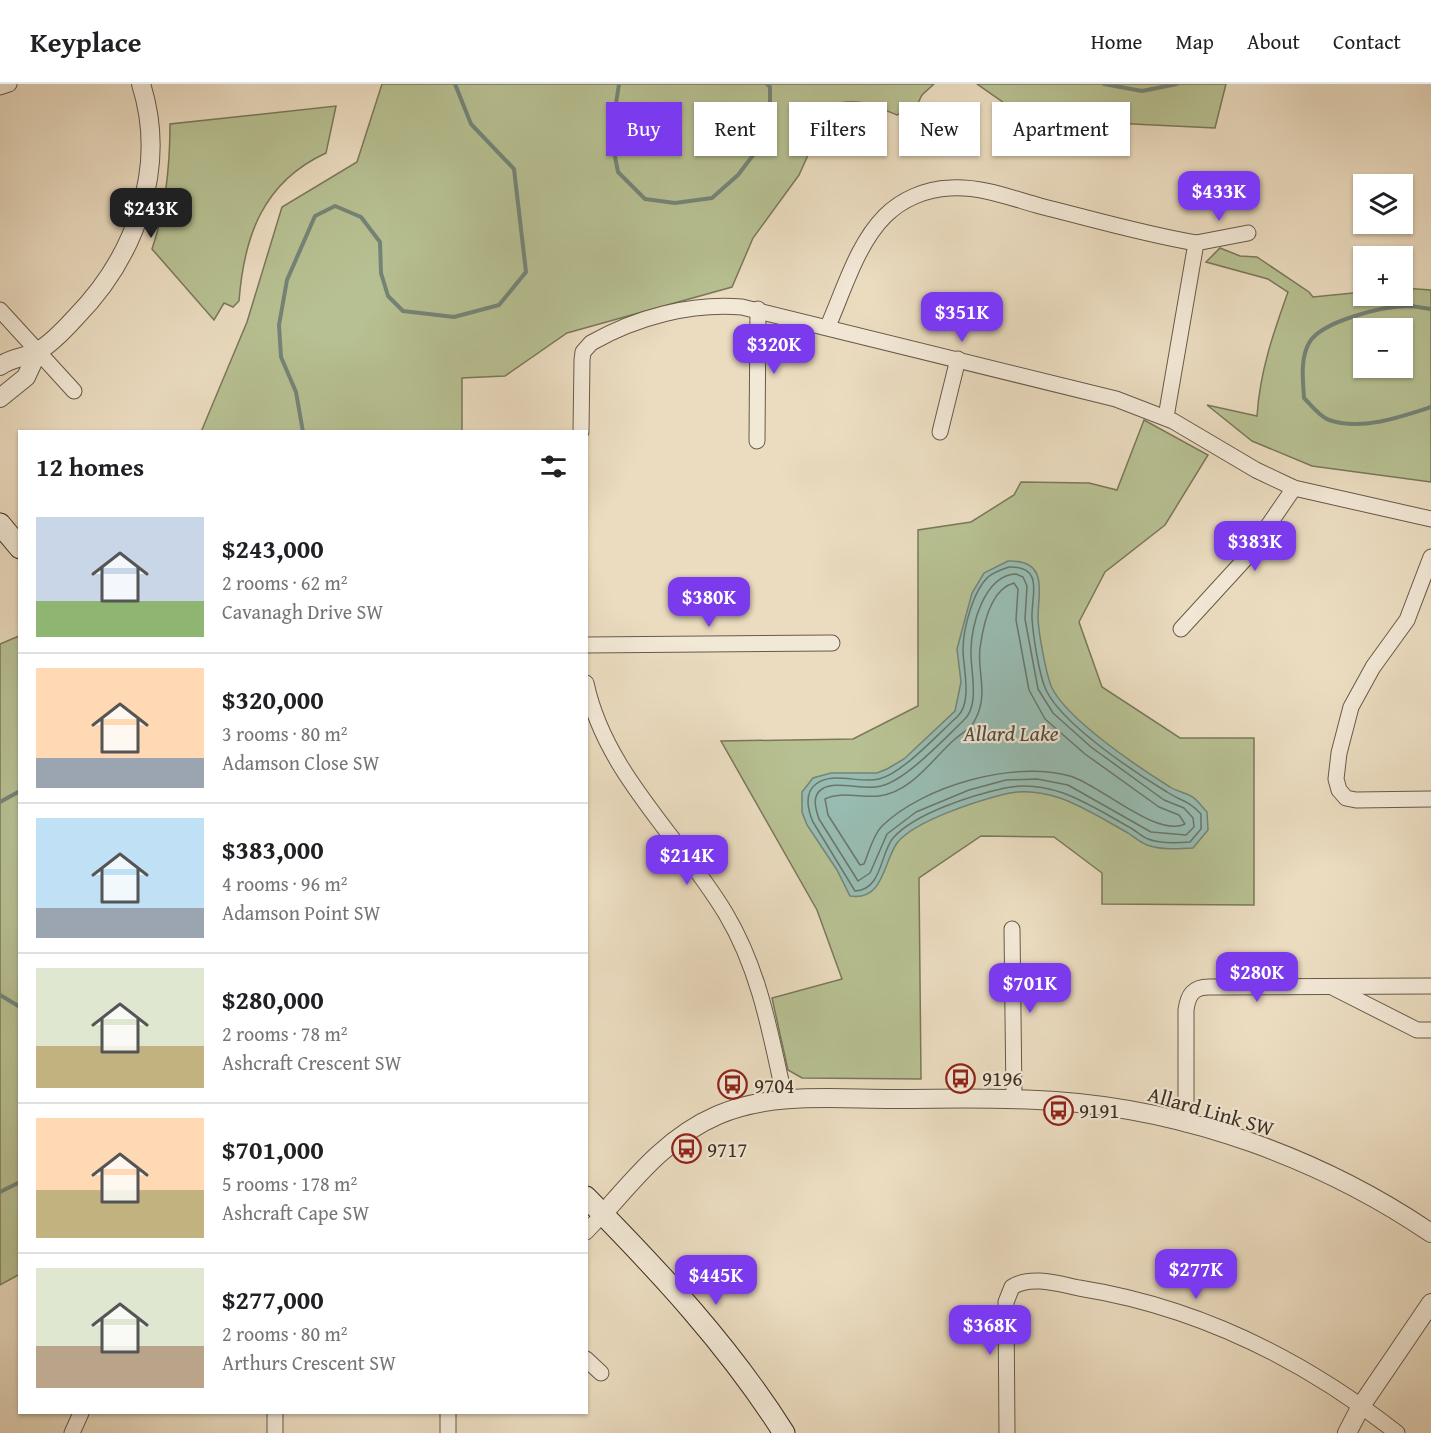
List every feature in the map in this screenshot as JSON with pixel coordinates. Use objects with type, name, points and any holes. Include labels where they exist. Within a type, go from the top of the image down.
[{"type":"main road","points":[[0,524],[18,546]]},
{"type":"main road","points":[[0,539],[18,560]]},
{"type":"main road","points":[[588,1199],[700,1318],[764,1400],[784,1433]]},
{"type":"street","points":[[0,87],[9,84]]},
{"type":"street","points":[[0,366],[15,357],[38,351],[68,326],[99,292],[122,259],[137,225],[148,178],[149,120],[141,84]]},
{"type":"street","points":[[828,326],[862,249],[878,224],[908,199],[936,189],[960,188],[986,191],[1159,236],[1196,243],[1248,233]]},
{"type":"street","points":[[1166,417],[1196,243]]},
{"type":"street","points":[[581,430],[582,360],[583,352],[591,343],[668,312],[721,305],[758,309],[1116,399],[1166,417],[1256,470],[1294,488],[1431,519]]},
{"type":"street","points":[[757,441],[758,309]]},
{"type":"street","points":[[0,310],[75,392]]},
{"type":"street","points":[[0,398],[26,377],[38,351]]},
{"type":"street","points":[[940,432],[958,359]]},
{"type":"street","points":[[1181,629],[1246,558],[1294,488]]},
{"type":"street","points":[[1431,557],[1401,630],[1368,674],[1351,707],[1339,753],[1336,780],[1342,794],[1351,799],[1431,799]]},
{"type":"street","points":[[588,645],[832,643]]},
{"type":"street","points":[[588,690],[595,716],[614,756],[711,891],[735,930],[759,991],[785,1100]]},
{"type":"street","points":[[1012,929],[1014,1099]]},
{"type":"street","points":[[1186,1124],[1186,1010],[1192,992],[1204,987],[1431,986]]},
{"type":"street","points":[[1331,987],[1417,1030],[1431,1030]]},
{"type":"street","name":"Allard Link SW","points":[[603,1214],[653,1160],[687,1130],[721,1113],[785,1100],[1014,1099],[1097,1106],[1186,1124],[1298,1161],[1365,1192],[1431,1233]]},
{"type":"street","points":[[588,1230],[603,1214]]},
{"type":"street","points":[[1007,1433],[1006,1302],[1012,1287],[1029,1281],[1124,1296],[1197,1318],[1279,1355],[1361,1406],[1397,1433]]},
{"type":"street","points":[[1347,1433],[1361,1406],[1431,1303]]},
{"type":"street","points":[[588,1361],[601,1373]]},
{"type":"street","points":[[72,1433],[81,1414]]},
{"type":"street","points":[[275,1414],[275,1433]]},
{"type":"street","points":[[448,1414],[448,1433]]},
{"type":"green space","points":[[382,84],[934,84],[922,95],[918,102],[899,102],[899,114],[897,115],[887,111],[887,102],[789,102],[789,156],[808,156],[799,175],[753,238],[732,287],[567,333],[505,376],[462,378],[462,430],[202,430],[247,322],[282,207],[357,162]]},
{"type":"green space","points":[[977,84],[1226,84],[1215,128],[1130,124],[1130,102],[1003,102]]},
{"type":"green space","points":[[336,106],[326,153],[304,165],[272,195],[252,233],[239,301],[233,307],[224,303],[214,320],[152,249],[161,218],[166,188],[170,124]]},
{"type":"green space","points":[[1220,248],[1240,256],[1257,257],[1313,297],[1353,293],[1353,306],[1413,306],[1413,289],[1431,290],[1431,482],[1312,466],[1252,441],[1207,405],[1257,416],[1264,368],[1288,292],[1268,279],[1206,262]]},
{"type":"green space","points":[[1144,420],[1208,455],[1165,525],[1105,572],[1079,622],[1102,687],[1180,738],[1254,738],[1254,905],[1102,904],[1102,873],[1054,837],[981,836],[919,878],[921,1079],[802,1078],[788,1070],[772,998],[842,979],[817,910],[721,741],[853,739],[918,706],[918,530],[971,522],[1014,495],[1021,482],[1089,483],[1117,490]]},
{"type":"green space","points":[[18,636],[18,1275],[0,1285],[0,644]]},
{"type":"water","name":"Allard Lake","points":[[1008,561],[1029,565],[1038,578],[1038,623],[1043,652],[1052,688],[1060,701],[1105,742],[1170,787],[1195,799],[1207,812],[1208,830],[1193,848],[1158,848],[1145,844],[1084,809],[1054,796],[1038,792],[1005,794],[963,807],[917,827],[897,843],[876,887],[870,893],[850,896],[837,870],[807,825],[802,812],[802,792],[813,778],[831,773],[877,773],[887,769],[904,759],[955,711],[961,682],[957,649],[972,593],[984,573]]},
{"type":"waterway","points":[[303,430],[296,392],[281,357],[279,325],[287,280],[315,216],[335,206],[361,217],[380,242],[381,273],[388,296],[403,311],[454,317],[499,305],[526,272],[514,169],[471,124],[455,84]]},
{"type":"waterway","points":[[619,84],[611,136],[618,172],[645,199],[675,203],[712,198],[738,175],[770,133],[770,87],[767,84]]},
{"type":"waterway","points":[[1104,84],[1142,91],[1177,84]]},
{"type":"waterway","points":[[1431,309],[1411,306],[1384,309],[1354,316],[1326,328],[1309,343],[1304,356],[1303,370],[1304,398],[1319,414],[1329,420],[1341,423],[1367,423],[1431,407]]},
{"type":"waterway","points":[[0,802],[18,792]]},
{"type":"waterway","points":[[0,995],[18,1006]]},
{"type":"waterway","points":[[0,1192],[18,1183]]},
{"type":"place","name":"9196","points":[[961,1078]]},
{"type":"place","name":"9704","points":[[733,1085]]},
{"type":"place","name":"9191","points":[[1058,1110]]},
{"type":"place","name":"9717","points":[[686,1149]]}]
